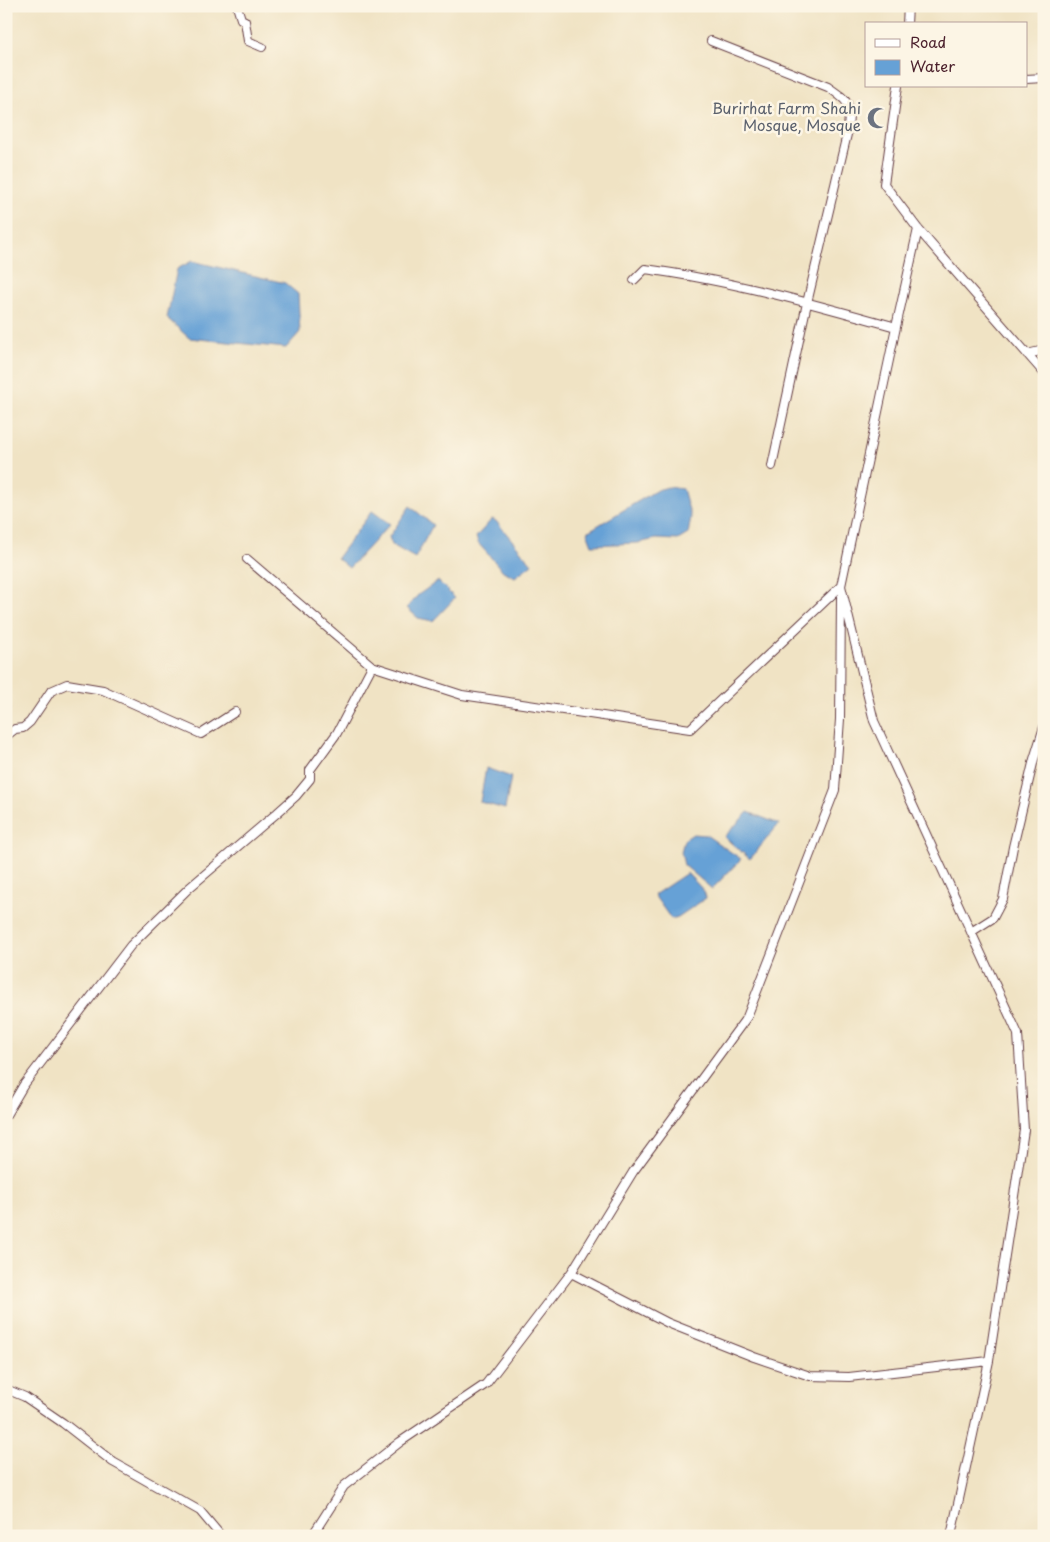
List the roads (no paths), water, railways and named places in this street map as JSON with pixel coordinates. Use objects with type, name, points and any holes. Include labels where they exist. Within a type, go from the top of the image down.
[{"type":"street","points":[[237,6],[241,19],[245,21],[248,41],[262,47]]},
{"type":"street","points":[[907,22],[908,6]]},
{"type":"street","points":[[711,41],[828,87],[844,98],[850,107],[848,130],[807,302],[772,466]]},
{"type":"street","points":[[1028,79],[1044,78]]},
{"type":"street","points":[[898,88],[884,184],[918,230],[1044,373]]},
{"type":"street","points":[[312,1536],[344,1486],[400,1442],[486,1384],[571,1274],[633,1172],[747,1017],[835,790],[840,719],[841,586],[918,230]]},
{"type":"street","points":[[634,280],[645,269],[680,274],[807,302],[896,327]]},
{"type":"street","points":[[1028,354],[1044,350]]},
{"type":"street","points":[[247,559],[372,666],[462,695],[690,729],[841,586]]},
{"type":"street","points":[[841,586],[874,721],[1018,1034],[1024,1130],[989,1361],[951,1536]]},
{"type":"street","points":[[6,1115],[23,1086],[131,945],[189,888],[296,796],[310,779],[310,770],[337,733],[372,666]]},
{"type":"street","points":[[6,736],[15,729],[23,728],[30,722],[52,691],[67,684],[103,690],[201,734],[235,712]]},
{"type":"street","points":[[971,932],[993,918],[1003,900],[1017,829],[1044,727]]},
{"type":"street","points":[[571,1274],[668,1323],[754,1357],[810,1376],[849,1377],[989,1361]]},
{"type":"street","points":[[6,1389],[25,1397],[63,1422],[113,1462],[200,1511],[221,1536]]},
{"type":"water","points":[[192,261],[285,283],[298,294],[300,332],[286,348],[189,338],[167,318],[177,269]]},
{"type":"water","points":[[668,487],[683,489],[691,517],[688,534],[678,540],[656,539],[638,543],[592,545],[587,532],[657,490]]},
{"type":"water","points":[[410,506],[433,525],[415,558],[392,545],[389,537]]},
{"type":"water","points":[[372,511],[390,524],[349,568],[337,558]]},
{"type":"water","points":[[492,519],[496,521],[532,564],[515,577],[503,571],[478,543],[476,537]]},
{"type":"water","points":[[438,581],[455,598],[433,621],[418,618],[407,608],[418,595]]},
{"type":"water","points":[[486,768],[511,777],[505,809],[480,802]]},
{"type":"water","points":[[748,812],[779,824],[750,859],[724,837]]},
{"type":"water","points":[[693,834],[706,835],[741,859],[712,889],[684,865],[681,852],[684,840]]},
{"type":"water","points":[[687,873],[704,891],[706,898],[678,917],[671,919],[654,895]]},
{"type":"place","name":"Burirhat Farm Shahi Mosque, Mosque","points":[[878,118]]}]
